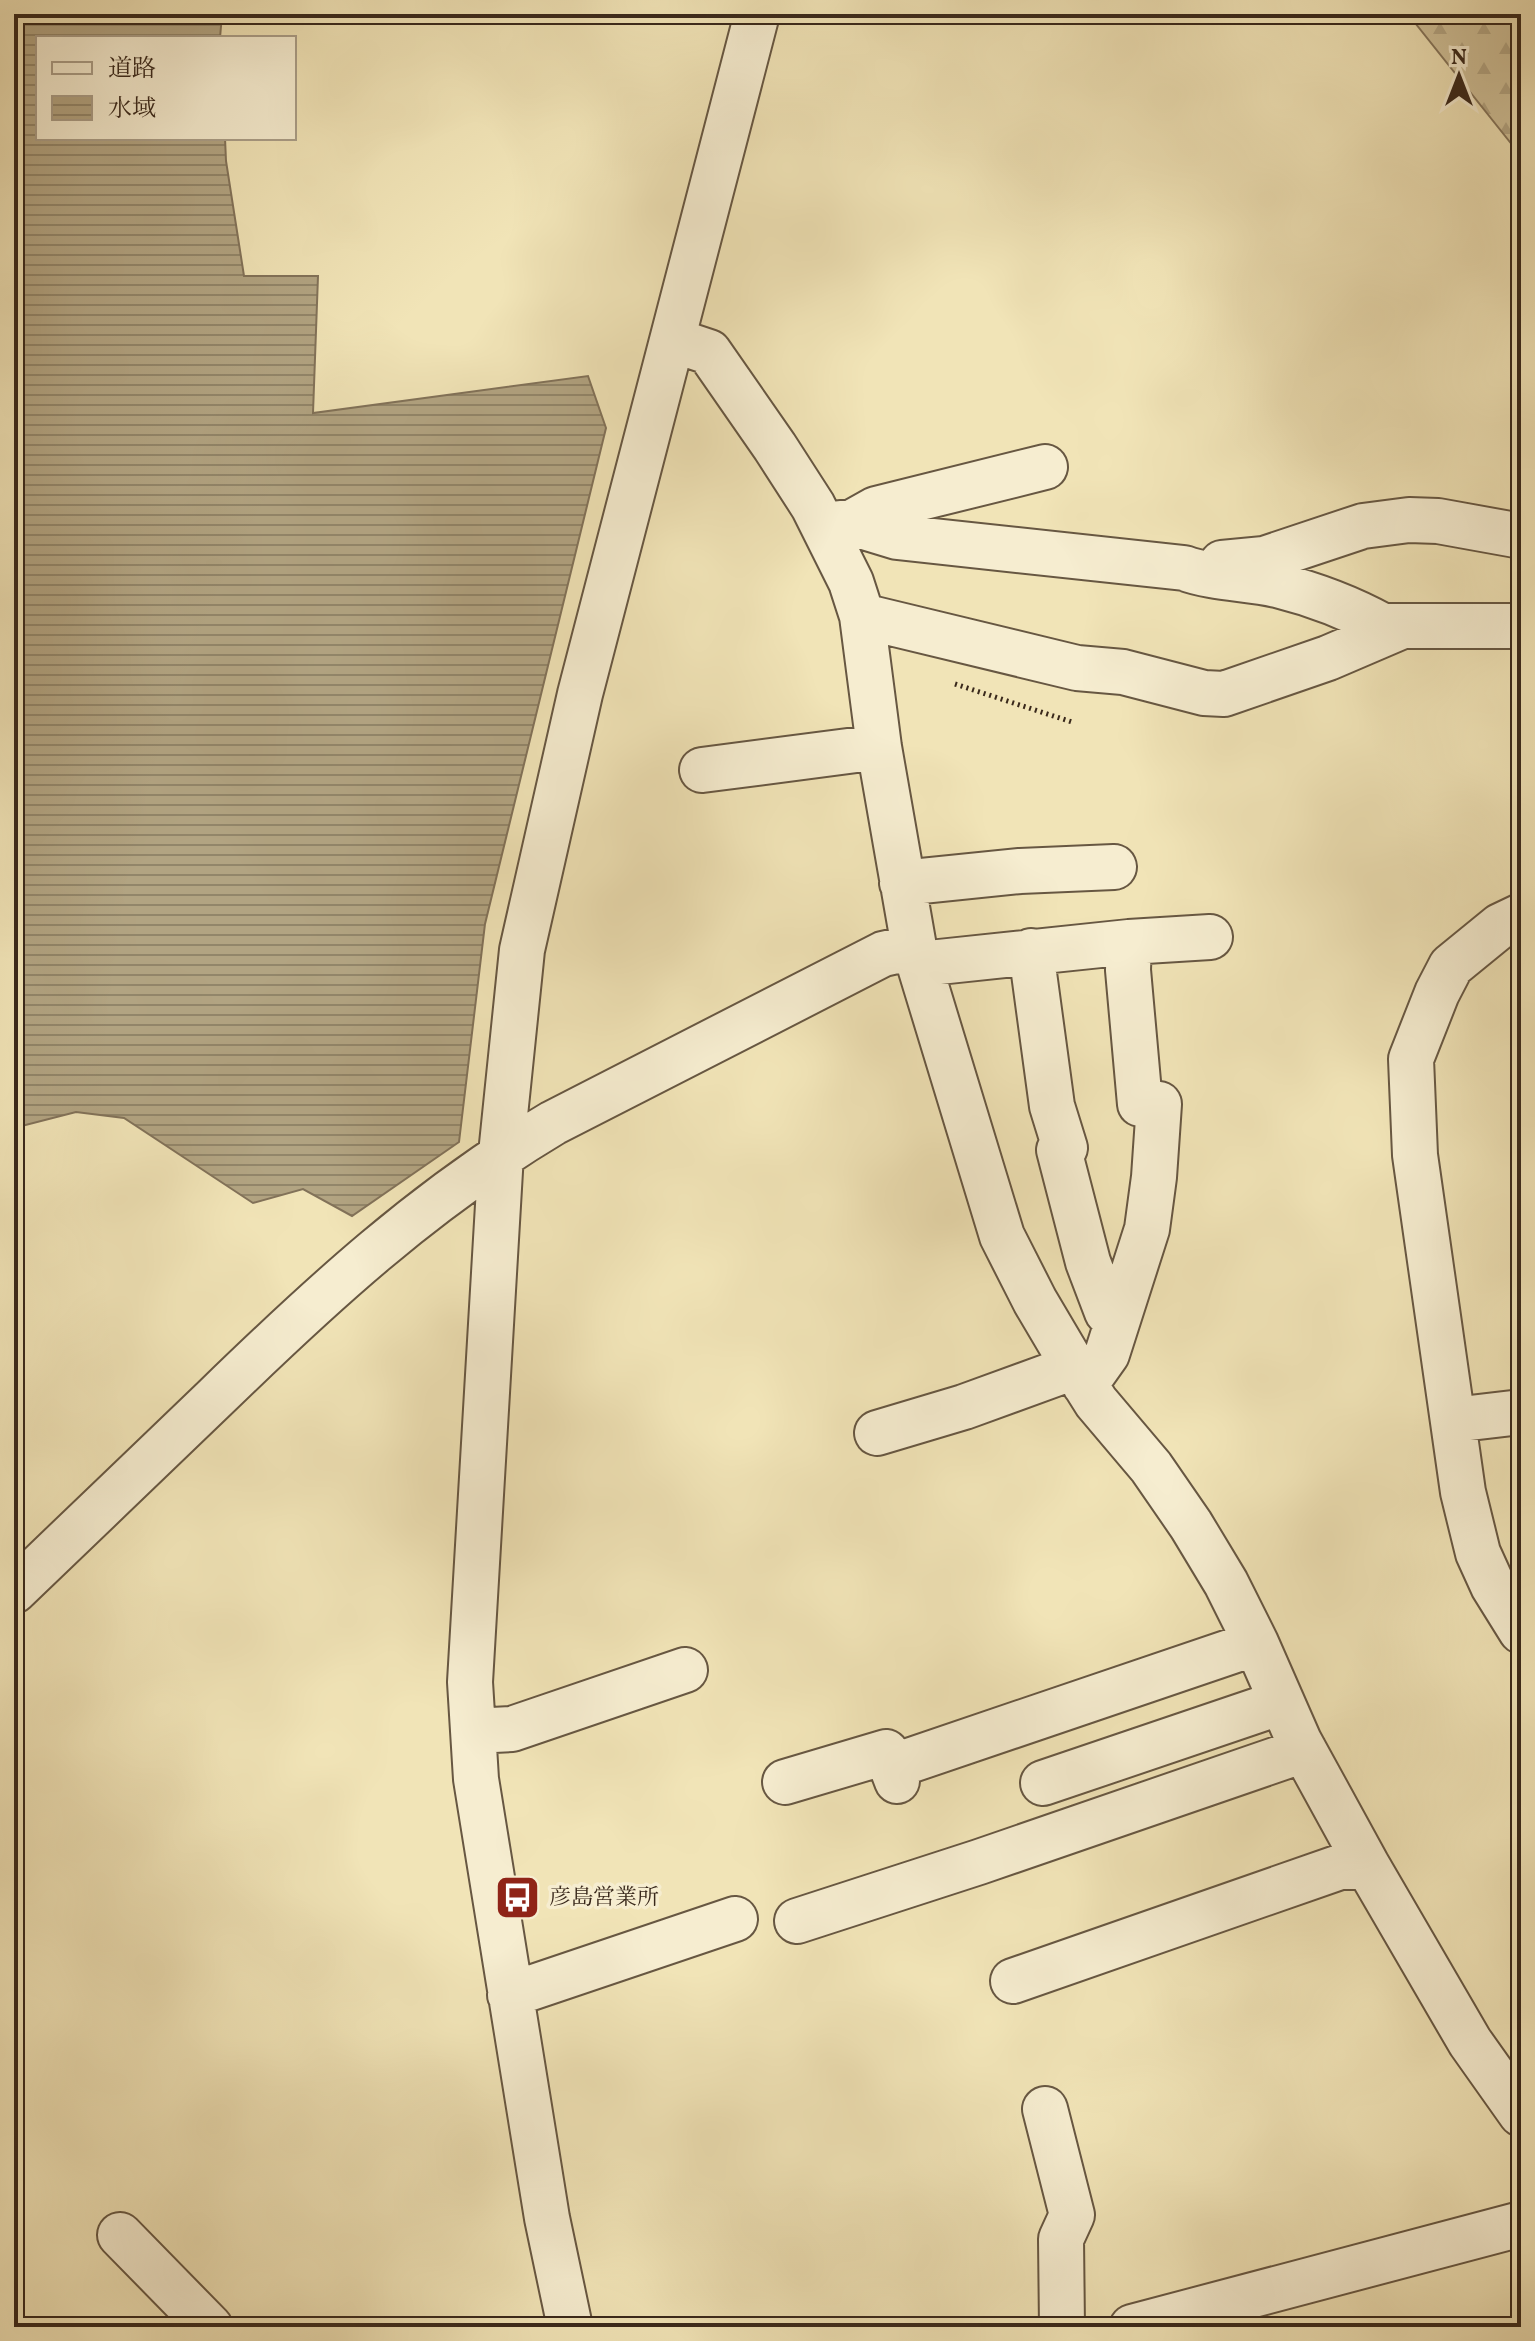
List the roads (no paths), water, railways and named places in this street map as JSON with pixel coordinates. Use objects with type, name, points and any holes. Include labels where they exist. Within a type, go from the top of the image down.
[{"type":"street","points":[[570,2327],[547,2218],[476,1779],[470,1682],[501,1154],[522,950],[532,902],[580,694],[757,14]]},
{"type":"street","points":[[673,340],[709,352],[775,447],[837,523],[862,616],[879,747],[917,956],[994,1215],[1035,1301],[1080,1376],[1151,1467],[1226,1583],[1304,1750],[1367,1865],[1470,2042],[1521,2114]]},
{"type":"street","points":[[837,523],[876,509],[1045,467]]},
{"type":"street","points":[[837,523],[897,537],[1184,568],[1264,559],[1363,526],[1396,521],[1438,521],[1521,536]]},
{"type":"street","points":[[1184,568],[1205,576],[1275,585],[1363,615],[1383,626],[1521,626]]},
{"type":"street","points":[[862,616],[1077,668],[1123,672],[1204,693],[1224,694],[1328,658],[1398,628]]},
{"type":"street","points":[[702,770],[879,747]]},
{"type":"street","points":[[902,883],[1020,871],[1114,867]]},
{"type":"street","points":[[1521,916],[1500,926],[1451,966],[1411,1059],[1415,1155],[1463,1492],[1478,1553],[1493,1586],[1521,1631]]},
{"type":"street","points":[[14,1591],[316,1301],[381,1244],[501,1154],[553,1123],[883,954],[917,956],[1031,951],[1210,937]]},
{"type":"street","points":[[877,1433],[1080,1376],[1107,1354],[1147,1229],[1159,1104],[1140,1104],[1128,970],[1129,942]]},
{"type":"street","points":[[1031,951],[1052,1106],[1065,1148],[1059,1150],[1088,1262],[1107,1312],[1116,1321]]},
{"type":"street","points":[[1453,1420],[1521,1412]]},
{"type":"street","points":[[785,1782],[886,1752],[894,1774],[1256,1643]]},
{"type":"street","points":[[473,1731],[512,1729],[685,1670]]},
{"type":"street","points":[[1043,1783],[1282,1702]]},
{"type":"street","points":[[797,1921],[1304,1750]]},
{"type":"street","points":[[1013,1981],[1340,1867],[1367,1865]]},
{"type":"street","points":[[510,1995],[735,1919]]},
{"type":"street","points":[[1045,2109],[1072,2215],[1061,2239],[1062,2327]]},
{"type":"street","points":[[1132,2327],[1188,2320],[1521,2224]]},
{"type":"street","points":[[120,2235],[210,2327]]},
{"type":"water","points":[[14,14],[222,14],[220,36],[36,36],[36,140],[225,140],[244,276],[318,276],[313,413],[588,376],[606,428],[485,924],[459,1142],[352,1216],[303,1189],[253,1203],[124,1118],[76,1112],[14,1128]]},
{"type":"place","name":"彦島営業所","points":[[518,1898]]}]
